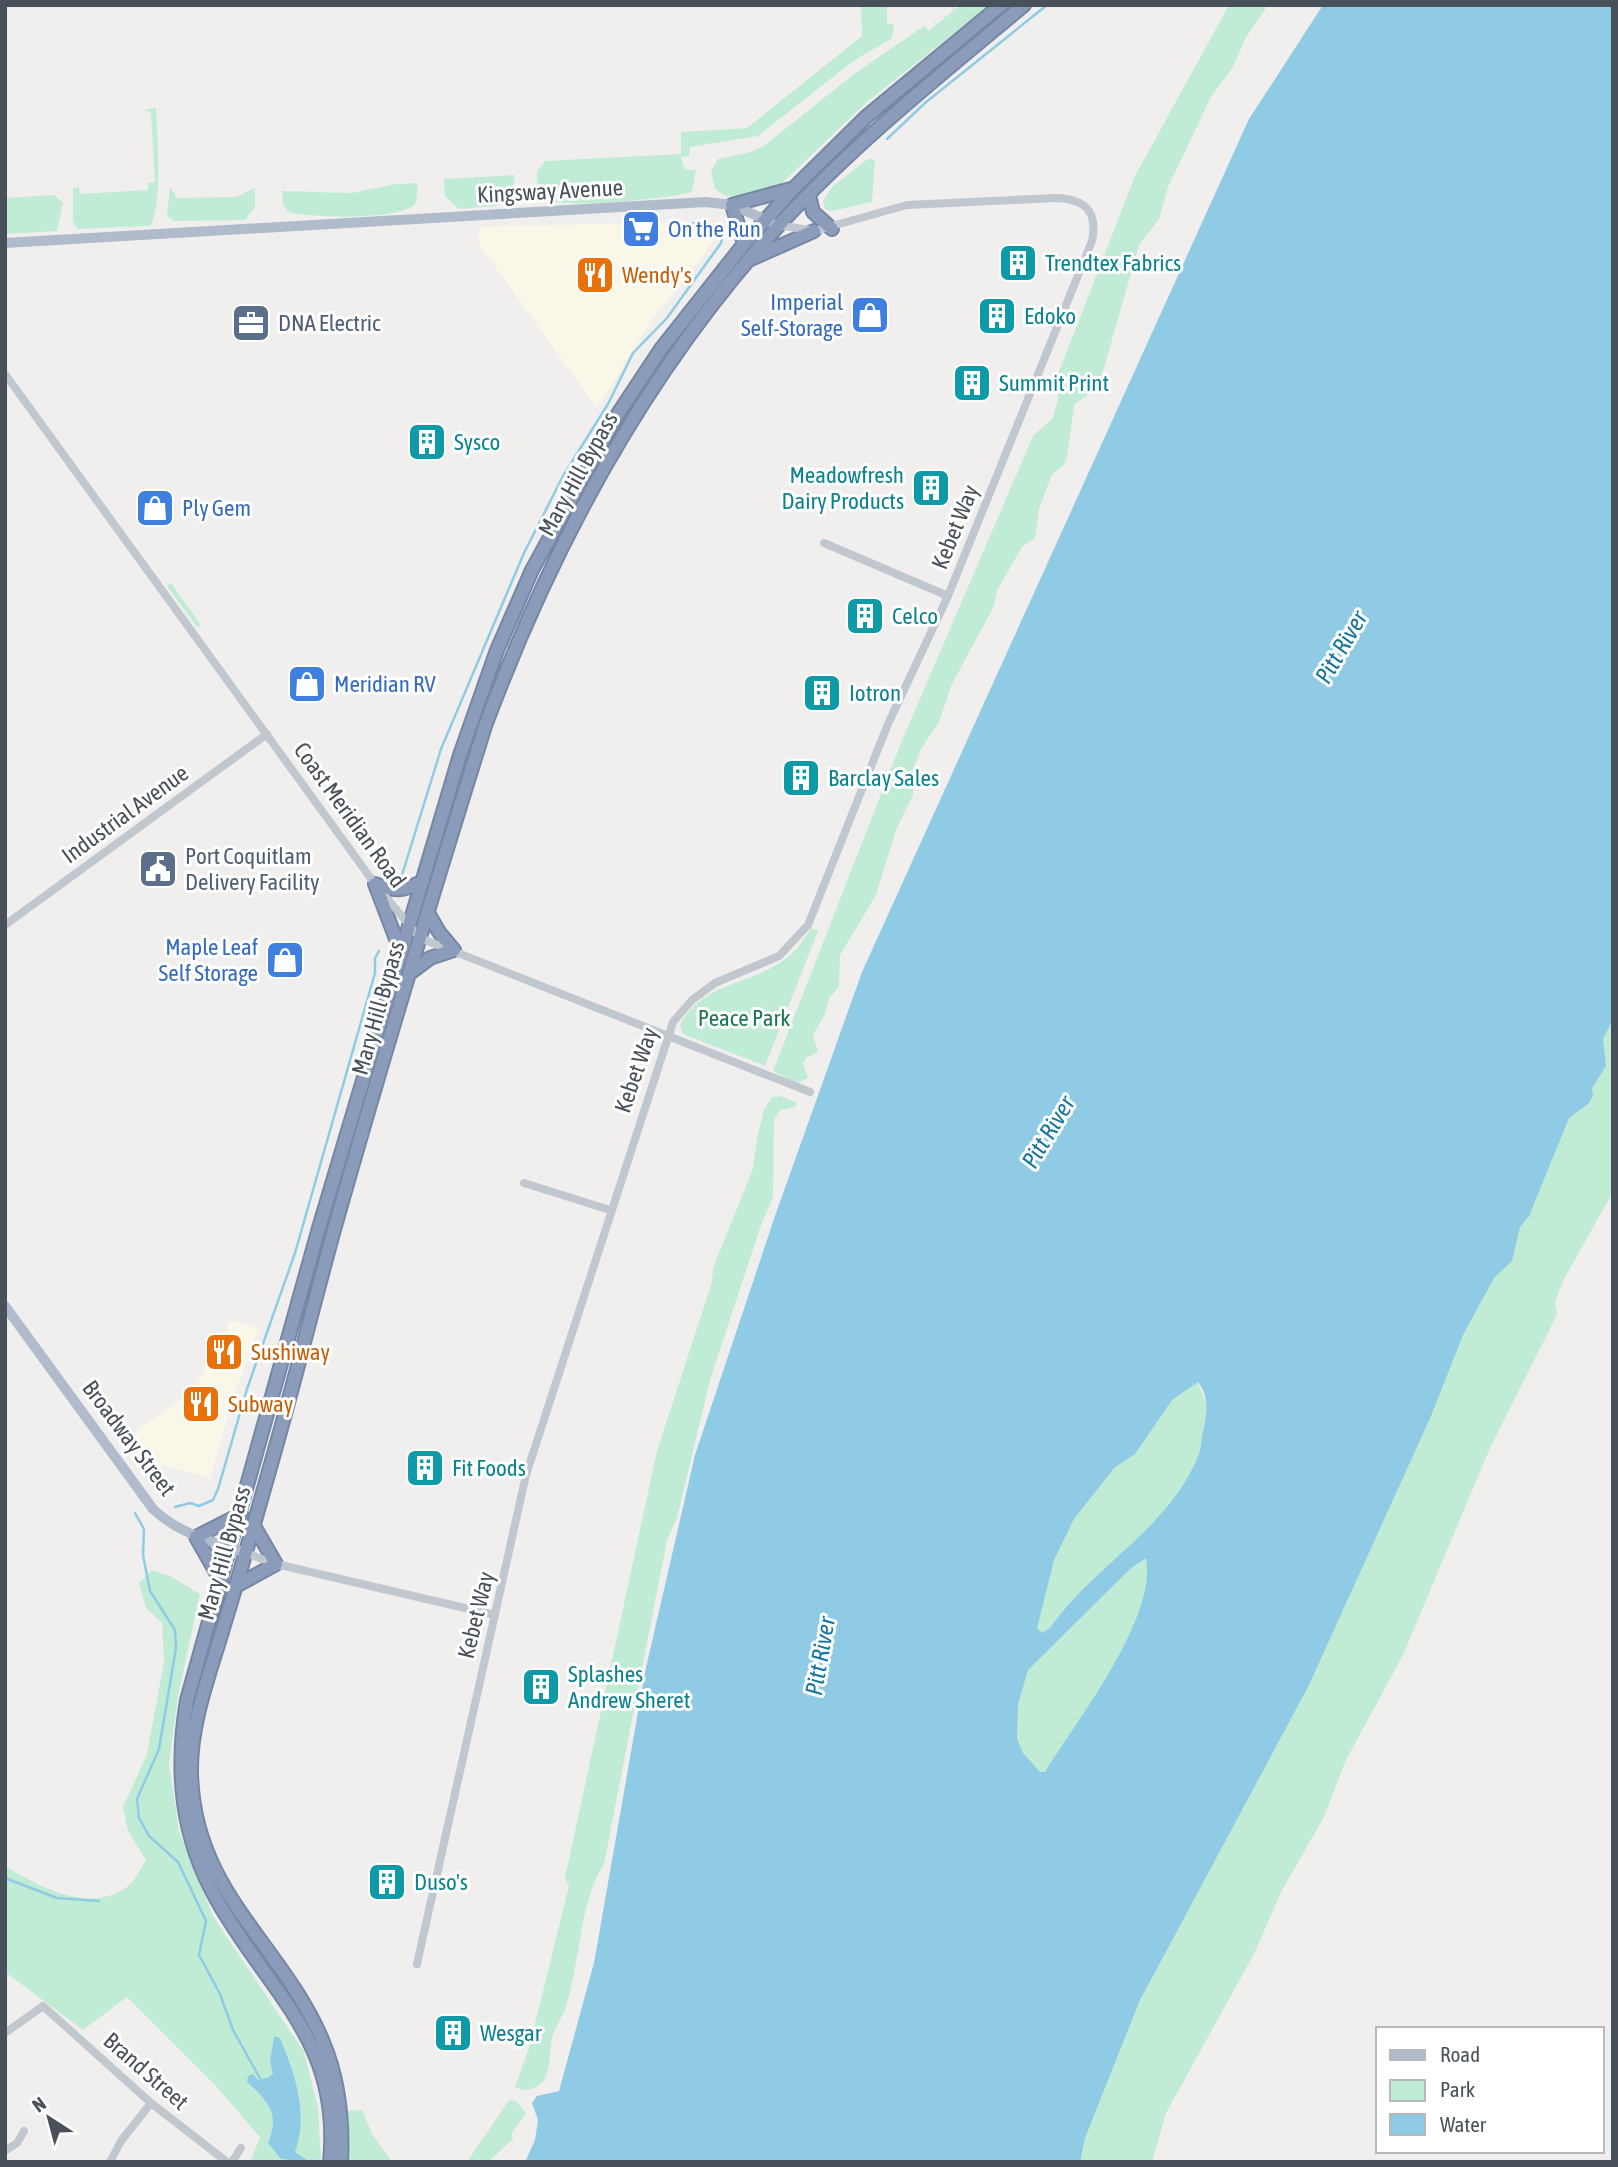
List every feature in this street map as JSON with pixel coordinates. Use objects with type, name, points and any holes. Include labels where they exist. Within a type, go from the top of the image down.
[{"type":"highway","name":"Mary Hill Bypass","points":[[330,2162],[327,2101],[312,2047],[284,1996],[217,1901],[195,1854],[184,1814],[179,1767],[183,1718],[320,1228],[473,715],[538,558],[591,458],[635,387],[699,299],[765,219],[866,117],[1001,5]]},
{"type":"highway","name":"Mary Hill Bypass","points":[[341,2162],[338,2099],[324,2043],[295,1991],[228,1897],[206,1852],[196,1814],[191,1771],[197,1721],[254,1526],[333,1232],[485,726],[546,576],[581,507],[629,425],[676,355],[779,225],[900,107],[1024,5]]},
{"type":"highway","points":[[744,244],[732,205],[794,188]]},
{"type":"highway","points":[[809,195],[813,212],[832,229]]},
{"type":"highway","points":[[751,259],[814,232]]},
{"type":"highway","points":[[375,884],[393,891],[404,891],[423,881]]},
{"type":"highway","points":[[375,884],[401,952]]},
{"type":"highway","points":[[410,973],[430,958],[454,950],[428,913]]},
{"type":"highway","points":[[221,1581],[196,1537],[241,1514]]},
{"type":"highway","points":[[236,1586],[276,1564],[254,1526]]},
{"type":"main road","name":"Kingsway Avenue","points":[[5,243],[706,202],[732,205],[779,225]]},
{"type":"main road","name":"Broadway Street","points":[[5,1306],[148,1502],[163,1518],[196,1537],[246,1553]]},
{"type":"street","name":"Kingsway Avenue","points":[[779,225],[814,232],[832,229],[895,208],[928,203],[1056,198],[1079,201],[1087,206]]},
{"type":"street","name":"Kebet Way","points":[[417,1964],[526,1475],[668,1036],[680,1011],[702,992],[779,956],[808,925],[888,724],[948,596],[1092,241],[1095,226],[1087,206]]},
{"type":"street","name":"Coast Meridian Road","points":[[5,374],[375,884],[420,938],[810,1092]]},
{"type":"street","points":[[824,543],[948,596]]},
{"type":"street","name":"Industrial Avenue","points":[[5,925],[267,734]]},
{"type":"street","points":[[524,1184],[610,1210]]},
{"type":"street","name":"Broadway Street","points":[[246,1553],[276,1564],[495,1615]]},
{"type":"street","name":"Brand Street","points":[[5,2033],[43,2006],[151,2104],[226,2162]]},
{"type":"street","points":[[110,2162],[121,2141],[151,2104]]},
{"type":"street","points":[[5,2151],[17,2143],[24,2131]]},
{"type":"street","points":[[232,2162],[241,2148]]},
{"type":"shaded area","points":[[661,222],[710,228],[713,242],[651,321],[597,408],[479,244],[479,227]]},
{"type":"shaded area","points":[[231,1320],[258,1329],[232,1402],[210,1479],[166,1465],[159,1465],[143,1476],[120,1443],[192,1391]]},
{"type":"green space","points":[[861,5],[887,5],[887,23],[894,24],[892,38],[852,62],[758,136],[690,147],[689,156],[681,157],[685,170],[696,170],[692,192],[642,200],[576,203],[549,200],[541,191],[537,172],[545,161],[681,154],[681,132],[747,128],[862,36]]},
{"type":"green space","points":[[951,5],[955,10],[960,5],[989,5],[867,102],[779,186],[750,196],[726,196],[715,189],[711,171],[718,159],[751,152],[765,145],[854,74],[924,26],[929,31],[936,25],[932,19],[937,24],[945,18],[941,12],[946,17],[953,11]]},
{"type":"green space","points":[[1229,5],[1268,5],[1246,37],[1233,67],[1211,97],[1168,187],[1159,219],[1139,245],[1097,388],[1074,405],[1067,457],[1063,466],[1052,474],[1039,509],[1035,538],[1022,547],[997,590],[994,606],[952,684],[939,722],[921,749],[914,767],[913,795],[896,830],[876,895],[840,955],[839,987],[829,998],[825,1014],[813,1035],[818,1052],[806,1058],[803,1064],[808,1078],[796,1083],[773,1071],[901,743],[1033,436],[1052,419],[1058,400],[1057,377],[1135,176]]},
{"type":"green space","points":[[156,108],[158,187],[157,203],[150,226],[78,229],[73,222],[73,188],[79,187],[80,194],[148,190],[148,183],[155,183],[151,112],[144,110]]},
{"type":"green space","points":[[869,158],[875,161],[872,202],[832,211],[825,209],[823,201],[833,186]]},
{"type":"green space","points":[[515,175],[512,194],[497,206],[459,209],[445,196],[444,179]]},
{"type":"green space","points":[[418,183],[416,203],[393,213],[315,216],[288,212],[283,205],[282,191],[350,193]]},
{"type":"green space","points":[[170,187],[177,198],[236,197],[255,188],[255,207],[245,220],[174,221],[167,216]]},
{"type":"green space","points":[[54,195],[63,203],[57,231],[5,234],[5,198]]},
{"type":"green space","points":[[171,583],[201,625],[197,627],[167,586]]},
{"type":"green space","name":"Peace Park","points":[[811,928],[818,931],[765,1066],[683,1034],[680,1025],[701,1000],[788,957]]},
{"type":"green space","points":[[1613,970],[1613,1192],[1564,1279],[1555,1301],[1557,1313],[1490,1448],[1403,1655],[1346,1760],[1324,1817],[1281,1892],[1255,1952],[1166,2113],[1152,2162],[1058,2162]]},
{"type":"green space","points":[[781,1096],[797,1103],[795,1107],[780,1110],[774,1120],[773,1197],[761,1225],[710,1380],[677,1518],[667,1540],[604,1864],[585,1913],[566,2007],[552,2038],[546,2076],[534,2088],[519,2089],[515,2087],[529,2048],[569,1886],[565,1878],[657,1451],[712,1282],[713,1268],[753,1169],[764,1110],[772,1097]]},
{"type":"green space","points":[[1198,1382],[1208,1409],[1203,1452],[1145,1622],[1034,1791],[982,1804],[1035,1562],[1116,1452],[1175,1397]]},
{"type":"green space","points":[[152,1570],[172,1577],[200,1594],[178,1696],[169,1765],[179,1831],[213,1916],[304,2052],[318,2108],[321,2162],[250,2162],[260,2137],[215,2085],[127,1997],[83,2030],[5,1972],[5,1866],[49,1889],[80,1898],[96,1898],[112,1895],[127,1887],[146,1860],[128,1831],[123,1807],[147,1754],[164,1661],[162,1623],[146,1608],[139,1583]]},
{"type":"green space","points":[[509,2100],[516,2101],[526,2113],[512,2133],[513,2139],[488,2162],[467,2162]]},
{"type":"green space","points":[[362,2110],[372,2134],[392,2162],[349,2162],[348,2111]]},
{"type":"water","name":"Pitt River","points":[[1323,5],[1613,5],[1613,1019],[1603,1039],[1606,1066],[1592,1088],[1593,1096],[1588,1104],[1569,1118],[1529,1216],[1520,1227],[1512,1261],[1494,1278],[1463,1335],[1431,1416],[1308,1687],[1140,2000],[1085,2138],[1080,2162],[525,2162],[535,2140],[538,2120],[532,2103],[537,2096],[559,2091],[594,1963],[645,1672],[695,1455],[776,1213],[862,972],[1249,119]],"holes":[[[1198,1382],[1206,1398],[1206,1416],[1199,1454],[1186,1480],[1170,1504],[1151,1525],[1042,1633],[1037,1628],[1054,1560],[1074,1519],[1114,1468],[1135,1454],[1172,1400]],[[1146,1558],[1146,1582],[1140,1609],[1127,1638],[1076,1726],[1045,1772],[1040,1772],[1023,1753],[1017,1739],[1018,1704],[1028,1670],[1131,1568]]]},
{"type":"water","points":[[274,2036],[280,2038],[298,2094],[301,2123],[295,2152],[310,2162],[281,2159],[268,2143],[273,2124],[270,2109],[247,2082],[248,2076],[253,2074],[258,2080],[273,2073],[270,2062]]},
{"type":"waterway","points":[[887,139],[925,103],[1047,5]]},
{"type":"waterway","points":[[402,875],[441,749],[524,553],[563,476],[608,404],[633,353],[667,318],[721,243],[724,231],[721,228],[693,223]]},
{"type":"waterway","points":[[175,1507],[190,1503],[199,1506],[213,1500],[218,1489],[247,1389],[295,1253],[379,951]]},
{"type":"waterway","points":[[135,1513],[144,1529],[143,1555],[150,1591],[175,1630],[176,1648],[159,1749],[137,1799],[139,1818],[149,1836],[178,1862],[206,1921],[199,1955],[220,1994],[233,2030],[262,2082]]},
{"type":"waterway","points":[[5,1878],[57,1898],[99,1901]]},
{"type":"place","name":"On the Run","points":[[641,229]]},
{"type":"place","name":"Trendtex Fabrics","points":[[1018,263]]},
{"type":"place","name":"Wendy's","points":[[595,275]]},
{"type":"place","name":"Imperial Self-Storage","points":[[870,315]]},
{"type":"place","name":"Edoko","points":[[997,316]]},
{"type":"place","name":"DNA Electric","points":[[251,323]]},
{"type":"place","name":"Summit Print","points":[[972,383]]},
{"type":"place","name":"Sysco","points":[[427,442]]},
{"type":"place","name":"Meadowfresh Dairy Products","points":[[931,488]]},
{"type":"place","name":"Ply Gem","points":[[155,508]]},
{"type":"place","name":"Celco","points":[[865,616]]},
{"type":"place","name":"Meridian RV","points":[[307,684]]},
{"type":"place","name":"Iotron","points":[[822,693]]},
{"type":"place","name":"Barclay Sales","points":[[801,778]]},
{"type":"place","name":"Port Coquitlam Delivery Facility","points":[[158,869]]},
{"type":"place","name":"Maple Leaf Self Storage","points":[[285,960]]},
{"type":"place","name":"Sushiway","points":[[224,1352]]},
{"type":"place","name":"Subway","points":[[201,1404]]},
{"type":"place","name":"Fit Foods","points":[[425,1468]]},
{"type":"place","name":"Splashes Andrew Sheret","points":[[541,1687]]},
{"type":"place","name":"Duso's","points":[[387,1882]]},
{"type":"place","name":"Wesgar","points":[[453,2033]]}]
